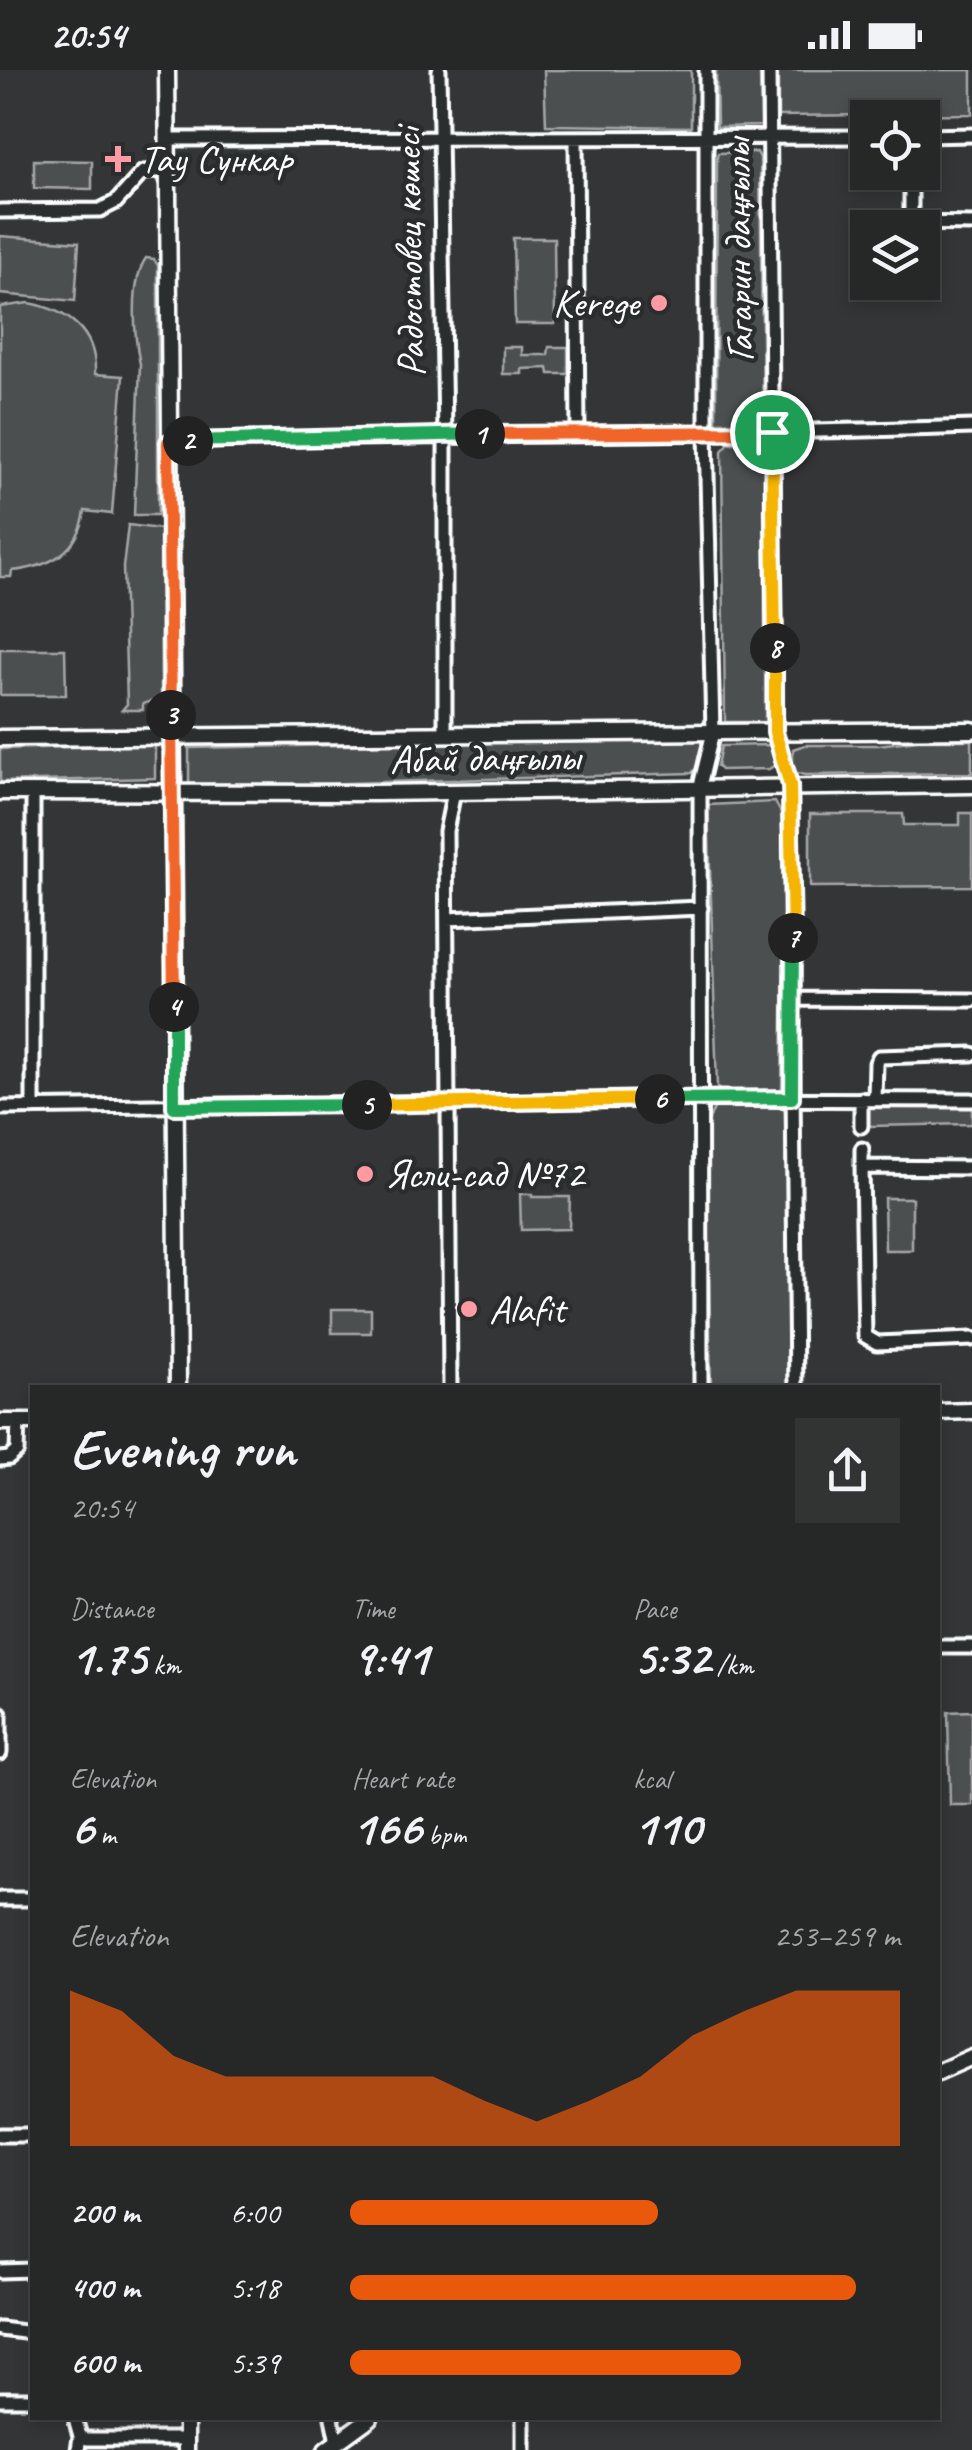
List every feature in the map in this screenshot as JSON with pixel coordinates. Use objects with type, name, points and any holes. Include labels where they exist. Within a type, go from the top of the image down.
[{"type":"main road","points":[[167,70],[178,1385]]},
{"type":"main road","name":"Абай даңғылы","points":[[0,738],[972,730]]},
{"type":"main road","name":"Абай даңғылы","points":[[0,792],[454,792],[972,785]]},
{"type":"main road","points":[[940,1412],[972,1411]]},
{"type":"main road","points":[[0,1422],[25,1422]]},
{"type":"main road","points":[[940,2071],[972,2058]]},
{"type":"main road","points":[[331,2446],[367,2420]]},
{"type":"street","name":"Радостовец көшесі","points":[[440,70],[445,732]]},
{"type":"street","name":"Гагарин даңғылы","points":[[701,1385],[700,786],[713,732],[706,433],[706,70]]},
{"type":"street","name":"Гагарин даңғылы","points":[[769,70],[775,732],[790,785],[796,1385]]},
{"type":"street","points":[[940,136],[972,135]]},
{"type":"street","points":[[168,139],[850,136]]},
{"type":"street","points":[[576,138],[578,434]]},
{"type":"street","points":[[0,211],[100,210],[116,202],[144,172],[168,170]]},
{"type":"street","points":[[940,225],[971,226]]},
{"type":"street","points":[[168,442],[972,427]]},
{"type":"street","points":[[32,792],[34,1108]]},
{"type":"street","points":[[450,1385],[446,831],[454,792]]},
{"type":"street","points":[[447,919],[700,908]]},
{"type":"street","points":[[793,998],[972,1000]]},
{"type":"street","points":[[874,1099],[879,1057],[972,1054]]},
{"type":"street","points":[[0,1108],[702,1098],[972,1100]]},
{"type":"street","points":[[860,1099],[862,1126]]},
{"type":"street","points":[[862,1150],[865,1336],[877,1343],[972,1339]]},
{"type":"street","points":[[862,1167],[972,1168]]},
{"type":"street","points":[[0,1458],[10,1458],[16,1450],[25,1422]]},
{"type":"street","points":[[940,1647],[972,1647]]},
{"type":"street","points":[[0,1714],[0,1753]]},
{"type":"street","points":[[0,1898],[30,1899]]},
{"type":"street","points":[[0,2134],[30,2134]]},
{"type":"street","points":[[0,2271],[30,2270]]},
{"type":"street","points":[[0,2329],[30,2333]]},
{"type":"street","points":[[0,2399],[30,2398]]},
{"type":"street","points":[[76,2420],[80,2436],[78,2450]]},
{"type":"street","points":[[331,2446],[332,2420]]},
{"type":"street","points":[[522,2420],[523,2450]]},
{"type":"street","points":[[80,2436],[186,2444]]},
{"type":"shaded area","points":[[544,70],[691,70],[691,127],[546,125]]},
{"type":"shaded area","points":[[716,70],[760,70],[761,126],[717,127]]},
{"type":"shaded area","points":[[778,70],[972,70],[972,114],[940,114],[940,100],[850,100],[850,115],[778,116]]},
{"type":"shaded area","points":[[757,152],[763,422],[716,422],[717,157],[718,153]]},
{"type":"shaded area","points":[[34,160],[92,161],[92,189],[34,188]]},
{"type":"shaded area","points":[[0,236],[79,242],[75,301],[0,294]]},
{"type":"shaded area","points":[[513,238],[554,238],[555,324],[515,324]]},
{"type":"shaded area","points":[[146,258],[154,259],[158,266],[158,515],[134,515],[140,364],[135,310],[137,280]]},
{"type":"shaded area","points":[[29,303],[56,311],[77,325],[91,346],[95,374],[123,376],[112,514],[85,511],[76,537],[61,555],[39,566],[12,571],[11,577],[0,577],[0,307]]},
{"type":"shaded area","points":[[503,347],[522,347],[522,355],[548,355],[549,347],[568,347],[568,374],[549,374],[548,368],[503,374]]},
{"type":"shaded area","points":[[729,443],[765,446],[765,722],[725,722],[722,451]]},
{"type":"shaded area","points":[[128,525],[160,529],[161,698],[143,704],[143,710],[122,710],[127,704],[123,567]]},
{"type":"shaded area","points":[[0,649],[65,649],[66,695],[0,695]]},
{"type":"shaded area","points":[[696,738],[701,741],[701,754],[692,773],[189,784],[189,748]]},
{"type":"shaded area","points":[[972,740],[972,773],[805,775],[797,773],[793,765],[793,749],[805,745],[878,745]]},
{"type":"shaded area","points":[[155,745],[155,778],[0,782],[0,749]]},
{"type":"shaded area","points":[[769,745],[776,749],[775,765],[769,769],[721,770],[717,766],[721,746]]},
{"type":"shaded area","points":[[775,802],[781,813],[785,884],[782,1088],[722,1091],[717,1088],[708,805]]},
{"type":"shaded area","points":[[960,813],[972,813],[972,886],[810,887],[810,814],[903,814],[904,825],[960,825]]},
{"type":"shaded area","points":[[972,1104],[972,1124],[869,1126],[866,1105]]},
{"type":"shaded area","points":[[715,1106],[785,1110],[788,1385],[711,1385],[706,1127]]},
{"type":"shaded area","points":[[520,1194],[570,1197],[569,1229],[521,1230]]},
{"type":"shaded area","points":[[884,1198],[912,1198],[912,1250],[885,1250]]},
{"type":"shaded area","points":[[332,1309],[371,1309],[371,1333],[332,1333]]},
{"type":"shaded area","points":[[972,1711],[972,1805],[950,1805],[948,1712]]},
{"type":"place","name":"Тау Сункар","points":[[118,159]]},
{"type":"place","name":"Kerege","points":[[659,303]]},
{"type":"place","name":"Ясли-сад №72","points":[[365,1174]]},
{"type":"place","name":"Alafit","points":[[469,1309]]},
{"type":"route","points":[[772,432],[775,732],[790,785],[792,1098],[174,1107],[168,442],[445,434],[772,432]]}]
